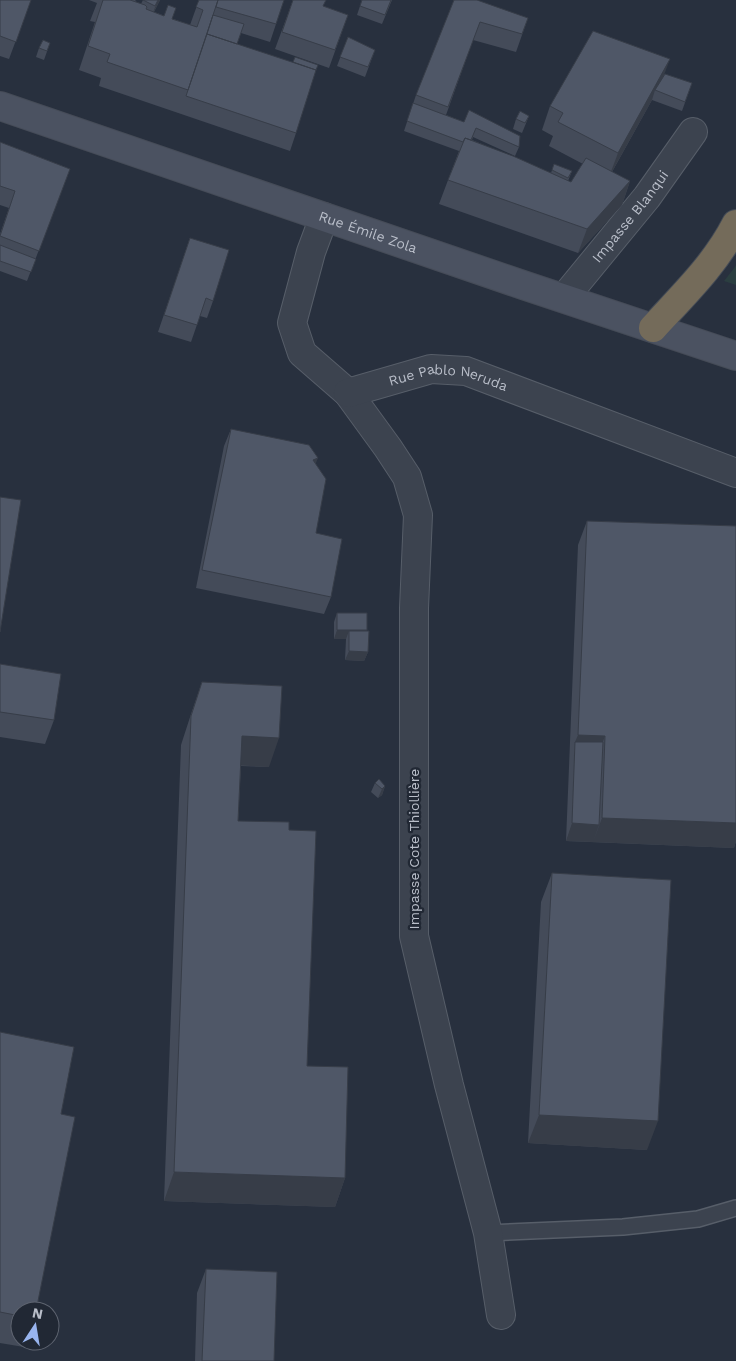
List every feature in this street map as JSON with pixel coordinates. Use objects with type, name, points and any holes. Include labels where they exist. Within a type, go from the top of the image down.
[{"type":"highway","points":[[653,328],[720,252],[736,224]]},
{"type":"main road","name":"Rue Émile Zola","points":[[0,106],[523,286],[736,356]]},
{"type":"street","name":"Impasse Blanqui","points":[[564,298],[647,196],[694,132]]},
{"type":"street","points":[[324,217],[311,252],[292,323],[302,353],[348,393]]},
{"type":"street","name":"Rue Pablo Neruda","points":[[348,393],[431,369],[466,371],[736,473]]},
{"type":"street","name":"Impasse Cote Thiollière","points":[[348,393],[407,477],[418,515],[414,608],[414,936],[449,1085],[488,1233],[500,1315]]},
{"type":"lane","points":[[488,1233],[623,1227],[698,1219],[736,1208]]},
{"type":"shaded area","points":[[736,265],[736,285],[724,281],[735,267]]},
{"type":"building","points":[[0,0],[31,0],[16,42],[0,36]]},
{"type":"building","points":[[103,0],[130,0],[145,5],[146,9],[164,16],[168,5],[176,8],[172,19],[197,27],[203,10],[196,7],[199,0],[218,0],[188,90],[107,62],[110,54],[88,46]]},
{"type":"building","points":[[143,0],[158,0],[155,6]]},
{"type":"building","points":[[218,0],[284,0],[276,24],[216,7]]},
{"type":"building","points":[[293,0],[326,0],[323,6],[348,15],[335,50],[282,32]]},
{"type":"building","points":[[362,0],[391,0],[385,15],[360,6]]},
{"type":"building","points":[[454,0],[477,0],[528,18],[522,34],[480,22],[448,107],[416,95]]},
{"type":"building","points":[[213,15],[244,24],[237,44],[207,34]]},
{"type":"building","points":[[593,31],[670,59],[618,153],[558,122],[563,113],[550,106]]},
{"type":"building","points":[[207,34],[316,70],[296,133],[186,96]]},
{"type":"building","points":[[348,37],[375,50],[368,67],[340,57]]},
{"type":"building","points":[[43,40],[50,43],[47,51],[39,48]]},
{"type":"building","points":[[295,57],[318,65],[316,70],[293,62]]},
{"type":"building","points":[[665,74],[692,83],[685,102],[655,90]]},
{"type":"building","points":[[413,103],[464,122],[469,110],[520,136],[519,147],[476,128],[471,140],[465,138],[463,142],[407,121]]},
{"type":"building","points":[[520,111],[529,116],[525,123],[516,119]]},
{"type":"building","points":[[465,138],[513,156],[571,182],[586,158],[630,181],[587,229],[448,180]]},
{"type":"building","points":[[0,142],[70,169],[39,251],[0,236],[15,191],[0,186]]},
{"type":"building","points":[[554,164],[572,171],[568,178],[552,170]]},
{"type":"building","points":[[190,238],[229,250],[213,301],[206,298],[197,325],[164,315]]},
{"type":"building","points":[[0,245],[36,259],[31,272],[0,261]]},
{"type":"building","points":[[231,429],[309,445],[318,458],[313,460],[326,479],[316,533],[342,539],[331,597],[202,570]]},
{"type":"building","points":[[0,497],[21,500],[0,632]]},
{"type":"building","points":[[587,521],[736,526],[736,823],[602,818],[605,736],[578,735]]},
{"type":"building","points":[[337,613],[367,613],[367,630],[337,630]]},
{"type":"building","points":[[349,631],[369,631],[368,652],[349,651]]},
{"type":"building","points":[[0,664],[61,674],[54,720],[0,712]]},
{"type":"building","points":[[202,682],[282,686],[279,738],[242,736],[238,821],[289,822],[289,830],[316,831],[307,1066],[348,1067],[345,1178],[174,1172],[191,716]]},
{"type":"building","points":[[575,742],[603,742],[599,825],[572,823]]},
{"type":"building","points":[[379,779],[385,786],[382,789],[375,783]]},
{"type":"building","points":[[552,873],[671,880],[658,1121],[539,1115]]},
{"type":"building","points":[[0,1032],[74,1047],[61,1114],[75,1117],[38,1301],[10,1301],[10,1314],[0,1312]]},
{"type":"building","points":[[206,1269],[277,1272],[274,1361],[202,1361]]}]
